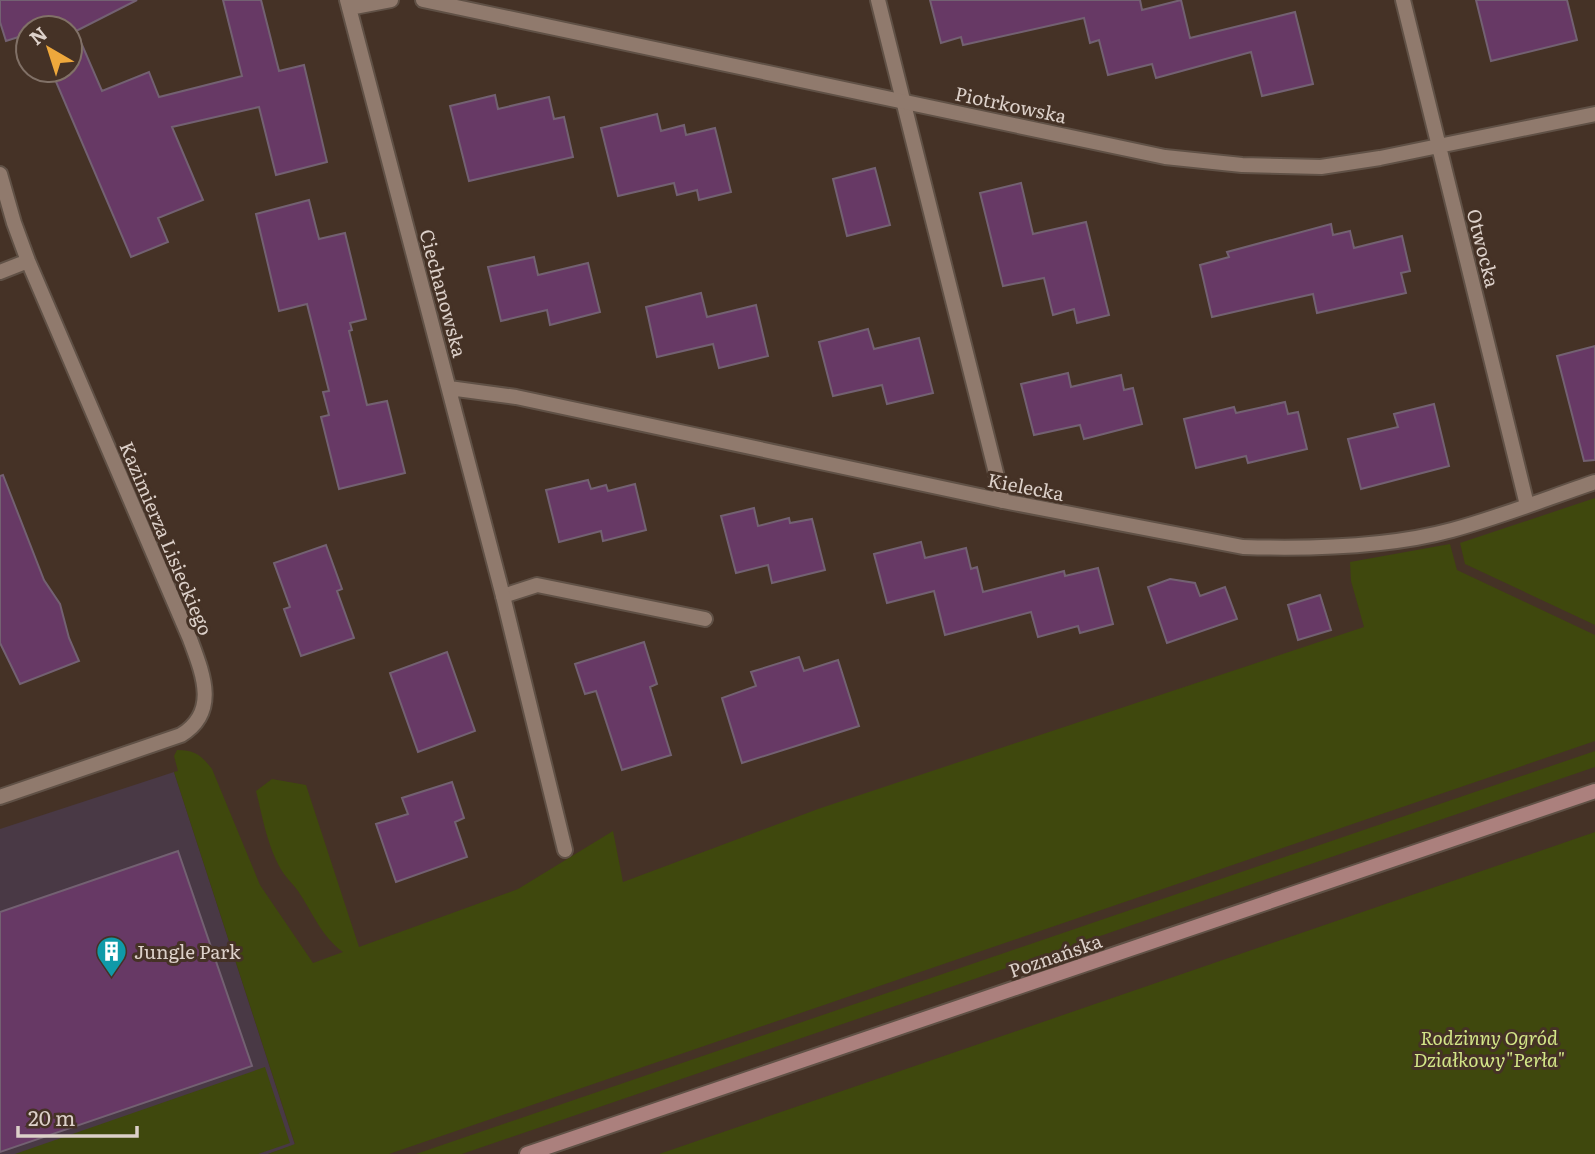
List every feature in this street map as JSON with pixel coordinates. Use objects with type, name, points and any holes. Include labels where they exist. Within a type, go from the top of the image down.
[{"type":"main road","name":"Poznańska","points":[[527,1154],[1595,791]]},
{"type":"street","points":[[348,4],[391,0]]},
{"type":"street","name":"Piotrkowska","points":[[423,0],[1165,157],[1242,165],[1321,167],[1595,114]]},
{"type":"street","points":[[878,0],[1003,501]]},
{"type":"street","name":"Otwocka","points":[[1403,0],[1527,505]]},
{"type":"street","name":"Ciechanowska","points":[[348,4],[503,596],[565,850]]},
{"type":"street","name":"Kazimierza Lisieckiego","points":[[0,174],[28,261],[190,639],[204,681],[205,699],[197,723],[181,735],[0,797]]},
{"type":"street","points":[[0,272],[28,261]]},
{"type":"street","name":"Kielecka","points":[[449,388],[516,397],[1003,501],[1243,547],[1352,544],[1425,535],[1451,530],[1595,482]]},
{"type":"street","points":[[503,596],[537,585],[705,619]]},
{"type":"shaded area","points":[[174,772],[295,1145],[268,1154],[0,1154],[0,829]]},
{"type":"green space","points":[[1595,498],[1595,625],[1465,564],[1460,543]]},
{"type":"green space","points":[[1450,544],[1457,570],[1595,635],[1595,741],[389,1154],[268,1154],[295,1144],[174,772],[178,771],[174,756],[177,750],[197,754],[212,769],[260,885],[313,963],[343,952],[323,931],[274,855],[256,791],[272,779],[306,785],[359,947],[518,889],[613,831],[623,882],[818,809],[1364,627],[1351,581],[1350,562]]},
{"type":"green space","points":[[1595,751],[1595,767],[462,1154],[416,1154]]},
{"type":"green space","name":"Rodzinny Ogród Działkowy\"Perła\"","points":[[1595,832],[1595,1154],[659,1154]]},
{"type":"green space","points":[[265,1067],[290,1143],[258,1154],[15,1154]]},
{"type":"building","points":[[0,0],[137,0],[84,27],[84,14],[14,14],[14,38],[6,41],[0,22]]},
{"type":"building","points":[[223,0],[261,0],[279,71],[304,65],[327,162],[276,175],[259,107],[172,127],[203,200],[158,218],[168,242],[131,257],[57,84],[84,84],[84,49],[102,91],[149,72],[159,97],[242,76]]},
{"type":"building","points":[[930,0],[1140,0],[1142,10],[1181,0],[1190,38],[1295,12],[1313,84],[1262,96],[1251,52],[1156,78],[1152,64],[1108,75],[1099,40],[1090,43],[1084,18],[963,45],[961,37],[941,43]]},
{"type":"building","points":[[1476,0],[1567,0],[1577,40],[1491,61]]},
{"type":"building","points":[[495,95],[498,109],[549,97],[554,119],[564,117],[573,157],[469,181],[450,106]]},
{"type":"building","points":[[657,114],[661,131],[684,125],[686,135],[715,128],[731,192],[699,200],[697,190],[677,195],[674,183],[618,196],[601,128]]},
{"type":"building","points":[[875,168],[890,225],[847,236],[833,179]]},
{"type":"building","points":[[1021,183],[1033,234],[1086,222],[1109,315],[1077,323],[1074,309],[1053,315],[1044,278],[1003,286],[980,193]]},
{"type":"building","points":[[309,200],[319,239],[345,233],[366,319],[350,323],[352,330],[349,331],[367,405],[387,401],[405,473],[339,489],[321,417],[329,415],[323,392],[329,391],[307,304],[279,311],[256,214]]},
{"type":"building","points":[[1331,224],[1333,235],[1350,231],[1354,248],[1402,236],[1410,271],[1401,273],[1406,293],[1317,313],[1313,294],[1212,317],[1200,265],[1229,257],[1227,252]]},
{"type":"building","points":[[534,257],[538,275],[588,263],[600,312],[550,325],[547,310],[501,321],[488,267]]},
{"type":"building","points":[[701,293],[707,317],[756,305],[768,356],[719,368],[713,344],[657,357],[646,307]]},
{"type":"building","points":[[868,329],[874,349],[919,338],[933,393],[887,404],[882,385],[833,396],[819,342]]},
{"type":"building","points":[[1595,346],[1595,460],[1584,461],[1557,356]]},
{"type":"building","points":[[1068,373],[1071,387],[1121,375],[1124,390],[1133,388],[1142,424],[1084,439],[1080,425],[1034,435],[1021,384]]},
{"type":"building","points":[[1285,402],[1288,414],[1298,412],[1307,449],[1248,463],[1246,456],[1196,468],[1184,419],[1234,407],[1236,413]]},
{"type":"building","points":[[1434,404],[1449,466],[1361,489],[1348,439],[1398,427],[1394,414]]},
{"type":"building","points":[[3,475],[44,580],[60,604],[69,638],[79,661],[20,684],[0,643],[0,476]]},
{"type":"building","points":[[588,480],[591,489],[606,485],[608,491],[635,484],[646,530],[603,541],[601,531],[559,542],[546,490]]},
{"type":"building","points":[[754,508],[758,526],[789,518],[790,523],[812,519],[825,570],[772,583],[768,565],[736,573],[721,516]]},
{"type":"building","points":[[921,542],[925,558],[966,548],[971,569],[977,567],[983,592],[1064,571],[1065,576],[1098,568],[1113,624],[1080,633],[1078,626],[1038,637],[1031,612],[945,635],[934,591],[887,603],[874,554]]},
{"type":"building","points":[[326,545],[342,589],[337,591],[354,638],[301,656],[284,609],[290,607],[274,563]]},
{"type":"building","points":[[1170,579],[1195,583],[1200,596],[1225,587],[1237,619],[1167,643],[1148,587]]},
{"type":"building","points":[[1320,595],[1331,630],[1298,640],[1288,605]]},
{"type":"building","points":[[644,642],[657,684],[650,687],[671,755],[622,770],[596,691],[585,694],[575,664]]},
{"type":"building","points":[[447,652],[475,731],[418,752],[390,673]]},
{"type":"building","points":[[799,657],[804,671],[838,660],[859,726],[742,763],[722,698],[756,686],[751,672]]},
{"type":"building","points":[[452,782],[464,818],[455,822],[467,857],[396,882],[376,824],[408,814],[402,798]]},
{"type":"building","name":"Jungle Park","points":[[178,851],[252,1066],[0,1152],[0,912]]},
{"type":"place","name":"Jungle Park","points":[[111,978]]}]
